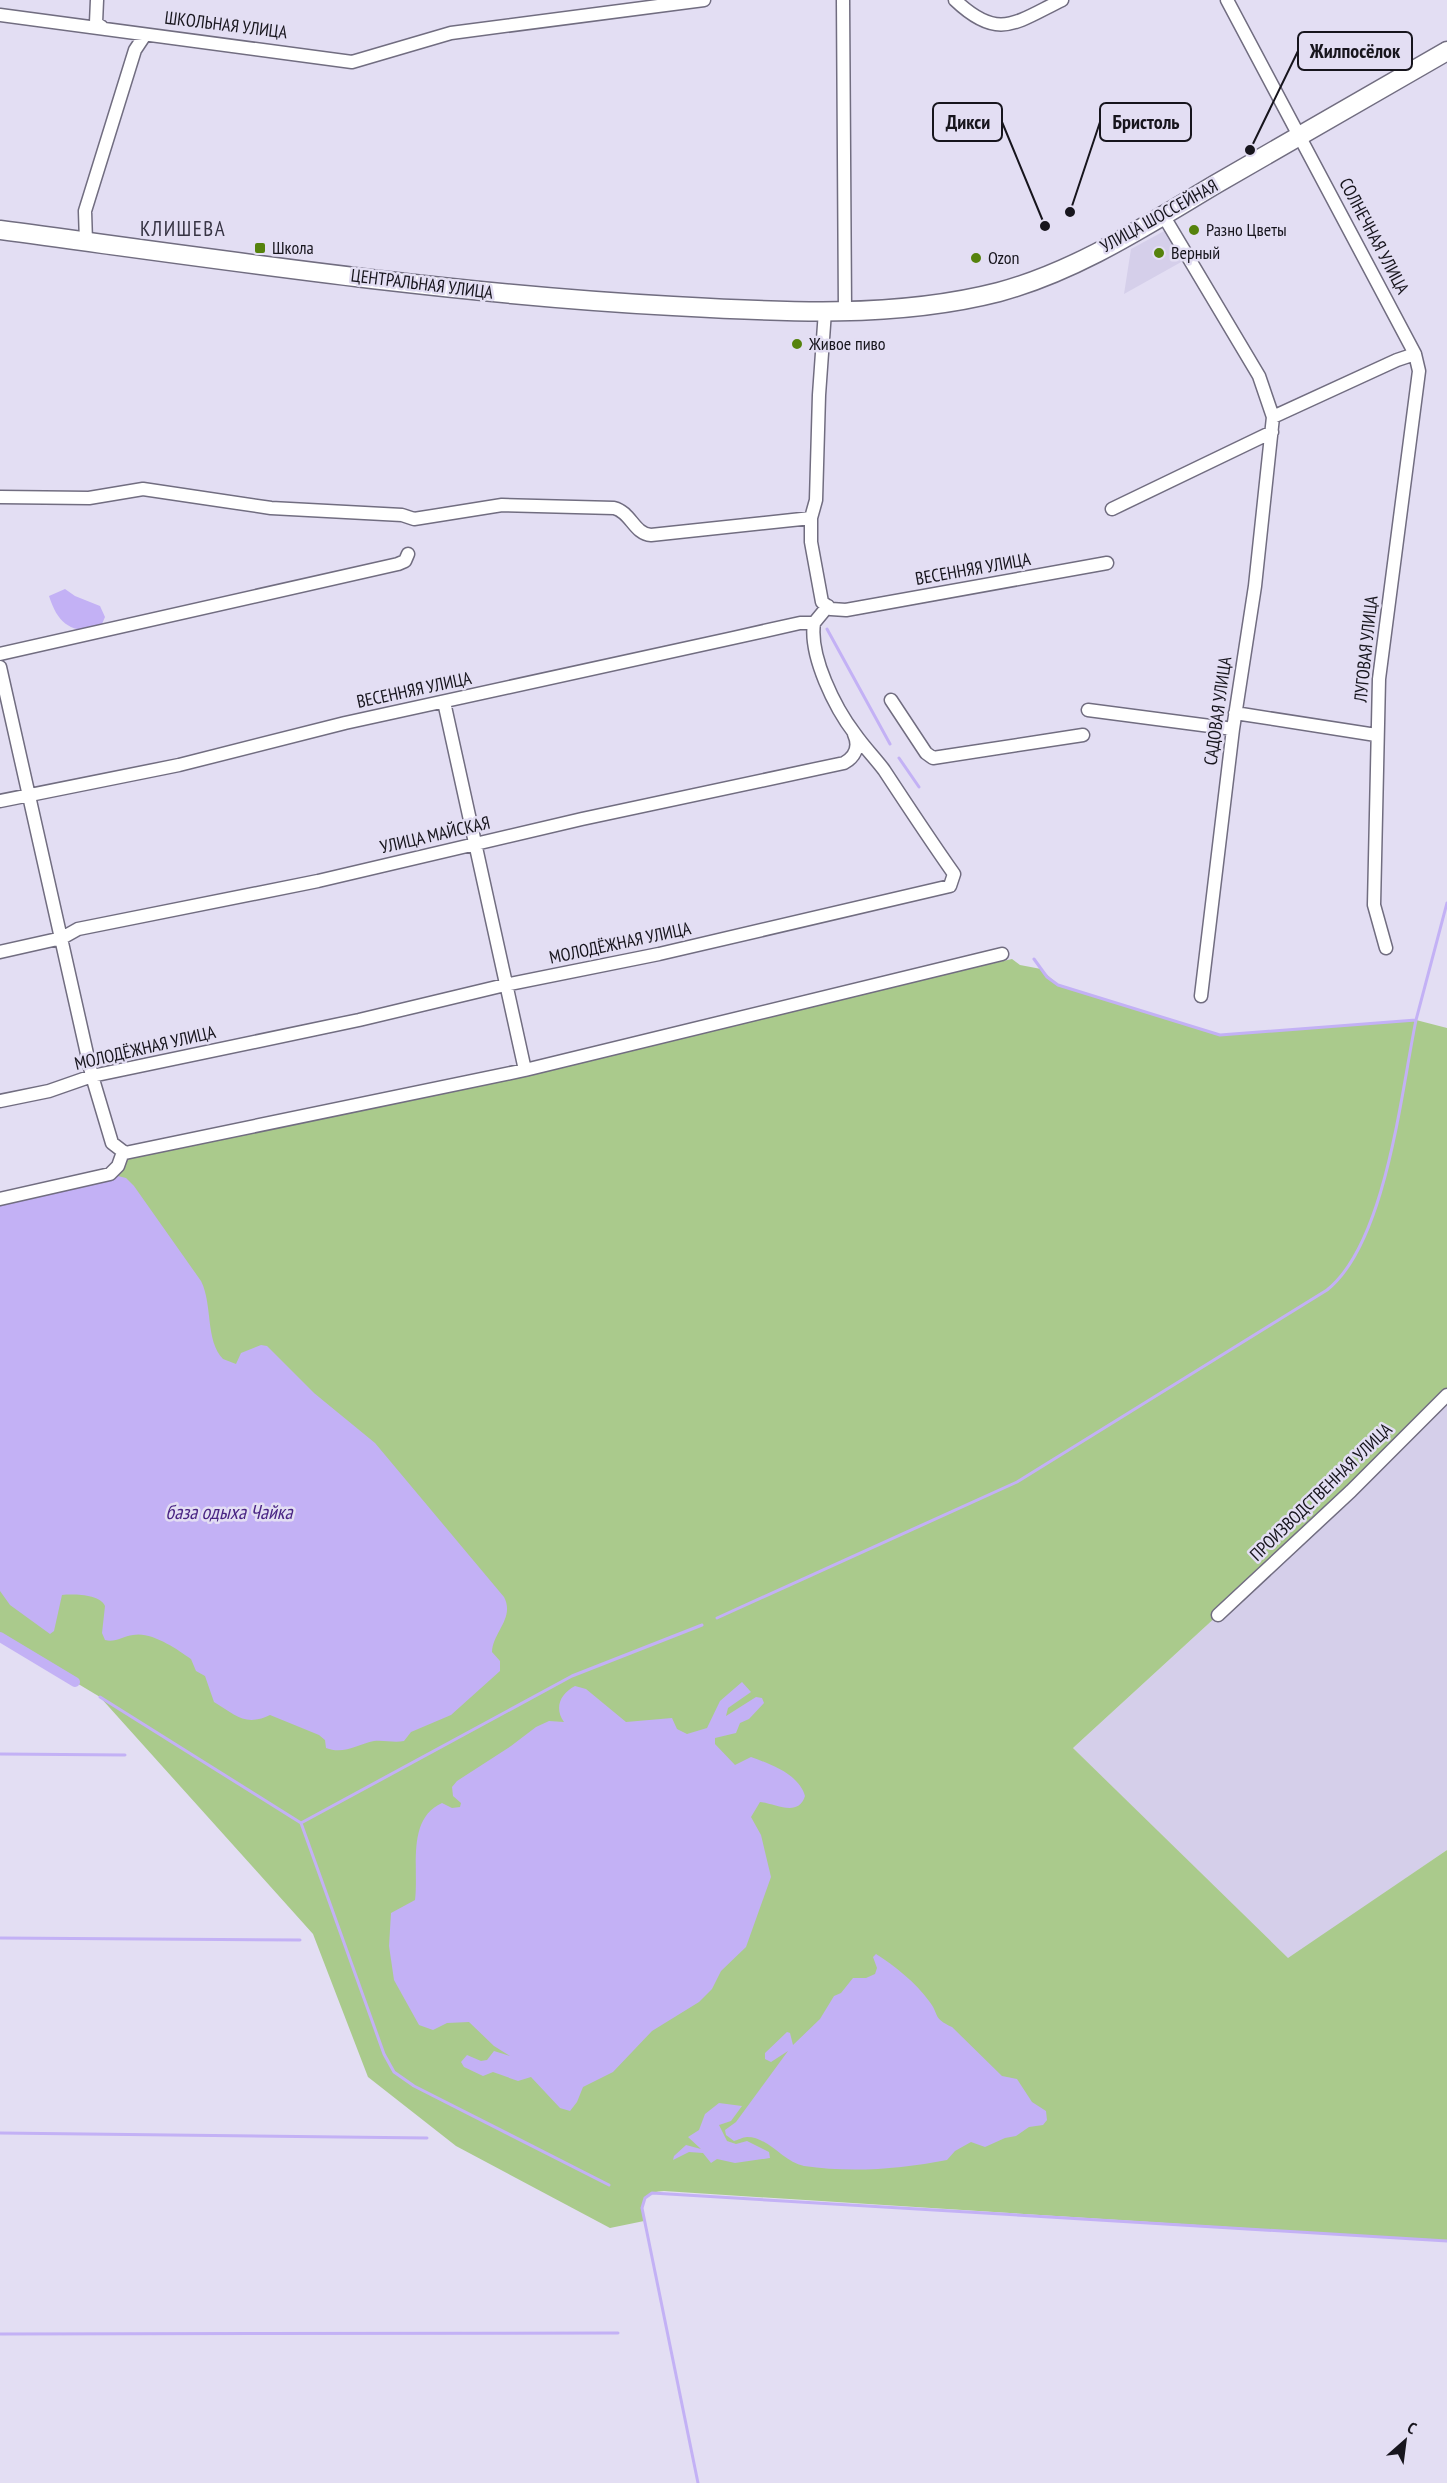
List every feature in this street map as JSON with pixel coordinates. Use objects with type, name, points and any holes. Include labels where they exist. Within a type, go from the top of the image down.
[{"type":"main road","name":"УЛИЦА ШОССЕЙНАЯ","points":[[845,311],[939,302],[998,292],[1052,273],[1163,215],[1447,51]]},
{"type":"main road","name":"ЦЕНТРАЛЬНАЯ УЛИЦА","points":[[0,230],[484,292],[645,305],[785,312],[845,311]]},
{"type":"street","points":[[97,0],[96,23],[102,27]]},
{"type":"street","name":"ШКОЛЬНАЯ УЛИЦА","points":[[0,15],[358,61],[451,33],[704,0]]},
{"type":"street","points":[[843,0],[845,311]]},
{"type":"street","points":[[955,0],[978,19],[1001,26],[1062,0]]},
{"type":"street","name":"СОЛНЕЧНАЯ УЛИЦА","points":[[1227,0],[1415,354]]},
{"type":"street","points":[[86,242],[85,211],[135,50],[145,35]]},
{"type":"street","points":[[1163,215],[1259,376],[1274,417],[1397,360],[1415,354]]},
{"type":"street","points":[[814,623],[828,606],[821,598],[810,542],[811,518],[816,500],[819,395],[825,311]]},
{"type":"street","name":"ЛУГОВАЯ УЛИЦА","points":[[1386,948],[1374,905],[1376,735],[1379,679],[1419,371],[1415,354]]},
{"type":"street","name":"САДОВАЯ УЛИЦА","points":[[1201,996],[1235,713],[1255,586],[1274,417]]},
{"type":"street","points":[[1112,509],[1272,432]]},
{"type":"street","points":[[0,497],[89,498],[143,489],[271,507],[402,515],[414,519],[502,505],[614,508],[624,512],[641,533],[651,535],[811,518]]},
{"type":"street","points":[[0,654],[398,564],[405,561],[408,554]]},
{"type":"street","name":"ВЕСЕННЯЯ УЛИЦА","points":[[828,606],[846,610],[1107,563]]},
{"type":"street","name":"ВЕСЕННЯЯ УЛИЦА","points":[[0,801],[180,765],[444,702],[800,623],[814,623]]},
{"type":"street","name":"МОЛОДЁЖНАЯ УЛИЦА","points":[[0,1101],[49,1091],[92,1076],[358,1020],[505,985],[659,954],[950,886],[954,874],[883,769],[854,733],[824,678],[813,635],[814,623]]},
{"type":"street","points":[[0,667],[92,1076],[112,1143],[123,1152],[132,1154],[525,1070],[1002,954]]},
{"type":"street","points":[[891,700],[926,753],[933,758],[1083,735]]},
{"type":"street","points":[[444,702],[525,1070]]},
{"type":"street","points":[[1088,710],[1233,729]]},
{"type":"street","points":[[1235,713],[1376,735]]},
{"type":"street","name":"УЛИЦА МАЙСКАЯ","points":[[0,952],[62,938],[78,929],[318,881],[844,763],[856,750],[858,742],[854,733]]},
{"type":"street","points":[[0,1199],[110,1174],[118,1167],[123,1152]]},
{"type":"street","name":"ПРОИЗВОДСТВЕННАЯ УЛИЦА","points":[[1218,1615],[1351,1491],[1447,1395]]},
{"type":"shaded area","points":[[1166,230],[1183,261],[1124,294],[1131,249]]},
{"type":"shaded area","points":[[1447,1395],[1447,1850],[1288,1959],[1073,1748],[1218,1615]]},
{"type":"green space","points":[[1012,959],[1020,965],[1041,969],[1058,985],[1220,1035],[1416,1020],[1447,1028],[1447,1395],[1218,1615],[1073,1748],[1288,1958],[1447,1850],[1447,2241],[664,2191],[652,2194],[645,2200],[643,2204],[644,2221],[610,2228],[456,2146],[368,2077],[313,1934],[100,1697],[0,1637],[0,1199],[110,1174],[123,1152],[525,1070]]},
{"type":"water","points":[[65,589],[75,596],[100,606],[105,617],[99,631],[73,628],[61,620],[49,596]]},
{"type":"water","name":"база одыха Чайка","points":[[118,1176],[126,1178],[134,1186],[201,1281],[205,1290],[211,1332],[217,1351],[223,1359],[236,1364],[241,1353],[261,1345],[267,1346],[314,1393],[375,1443],[504,1597],[507,1612],[492,1652],[500,1661],[500,1671],[451,1715],[411,1732],[404,1741],[374,1741],[345,1750],[333,1750],[326,1748],[325,1740],[319,1735],[270,1715],[247,1720],[214,1702],[205,1676],[196,1671],[191,1659],[156,1638],[140,1634],[112,1641],[105,1640],[102,1633],[105,1606],[98,1599],[80,1595],[62,1595],[54,1631],[50,1634],[10,1605],[0,1591],[0,1204]]},
{"type":"water","points":[[742,1682],[751,1692],[728,1708],[726,1716],[756,1697],[762,1698],[764,1703],[749,1719],[740,1723],[736,1733],[715,1738],[715,1744],[735,1765],[751,1757],[783,1771],[797,1782],[805,1796],[802,1803],[792,1808],[760,1802],[751,1817],[761,1835],[771,1877],[746,1947],[721,1971],[712,1989],[699,2002],[652,2031],[613,2072],[583,2087],[577,2102],[570,2111],[560,2108],[531,2077],[518,2081],[493,2072],[483,2076],[464,2067],[461,2062],[467,2055],[481,2061],[487,2060],[494,2051],[510,2056],[494,2046],[469,2022],[447,2023],[433,2030],[419,2025],[394,1980],[389,1946],[391,1913],[415,1900],[416,1846],[423,1821],[431,1810],[442,1803],[452,1808],[460,1807],[461,1803],[453,1796],[452,1787],[457,1781],[536,1727],[549,1721],[564,1722],[559,1712],[560,1702],[562,1697],[575,1686],[586,1689],[626,1722],[672,1718],[677,1729],[687,1734],[707,1728],[720,1701]]},
{"type":"water","points":[[876,1954],[911,1981],[924,1994],[939,2019],[952,2027],[1002,2076],[1017,2079],[1032,2102],[1046,2111],[1047,2120],[1043,2125],[1029,2127],[1016,2136],[985,2147],[971,2142],[955,2151],[947,2160],[876,2169],[804,2166],[789,2160],[755,2138],[744,2137],[734,2141],[726,2135],[725,2130],[736,2122],[788,2051],[771,2062],[765,2059],[765,2053],[787,2032],[790,2033],[793,2045],[820,2019],[834,1996],[841,1993],[853,1978],[866,1978],[875,1974],[877,1968],[873,1957]]},
{"type":"water","points":[[719,2103],[742,2106],[731,2121],[719,2125],[727,2141],[736,2144],[747,2141],[769,2152],[770,2158],[735,2163],[717,2159],[711,2163],[703,2153],[689,2152],[673,2160],[674,2156],[686,2145],[701,2149],[688,2137],[699,2130],[705,2114]]},
{"type":"waterway","points":[[827,629],[890,744]]},
{"type":"waterway","points":[[899,758],[919,787]]},
{"type":"waterway","points":[[1416,1020],[1447,903]]},
{"type":"waterway","points":[[717,1618],[1017,1482],[1327,1290],[1347,1268],[1364,1238],[1388,1165],[1416,1020],[1220,1035],[1058,985],[1047,977],[1034,959]]},
{"type":"waterway","points":[[301,1823],[572,1676],[702,1625]]},
{"type":"waterway","points":[[0,1637],[75,1682]]},
{"type":"waterway","points":[[100,1697],[301,1823],[384,2054],[394,2072],[414,2086],[609,2185]]},
{"type":"waterway","points":[[0,1754],[125,1755]]},
{"type":"waterway","points":[[0,1938],[300,1940]]},
{"type":"waterway","points":[[0,2133],[427,2138]]},
{"type":"waterway","points":[[698,2483],[642,2208],[645,2198],[652,2193],[1447,2241]]},
{"type":"waterway","points":[[0,2334],[618,2333]]},
{"type":"place","name":"Жилпосёлок","points":[[1250,150]]},
{"type":"place","name":"Бристоль","points":[[1070,212]]},
{"type":"place","name":"Дикси","points":[[1045,226]]},
{"type":"place","name":"Разно Цветы","points":[[1194,230]]},
{"type":"place","name":"Школа","points":[[260,248]]},
{"type":"place","name":"Верный","points":[[1159,253]]},
{"type":"place","name":"Ozon","points":[[976,258]]},
{"type":"place","name":"Живое пиво","points":[[797,344]]},
{"type":"district","name":"КЛИШЕВА","points":[[183,229]]}]
